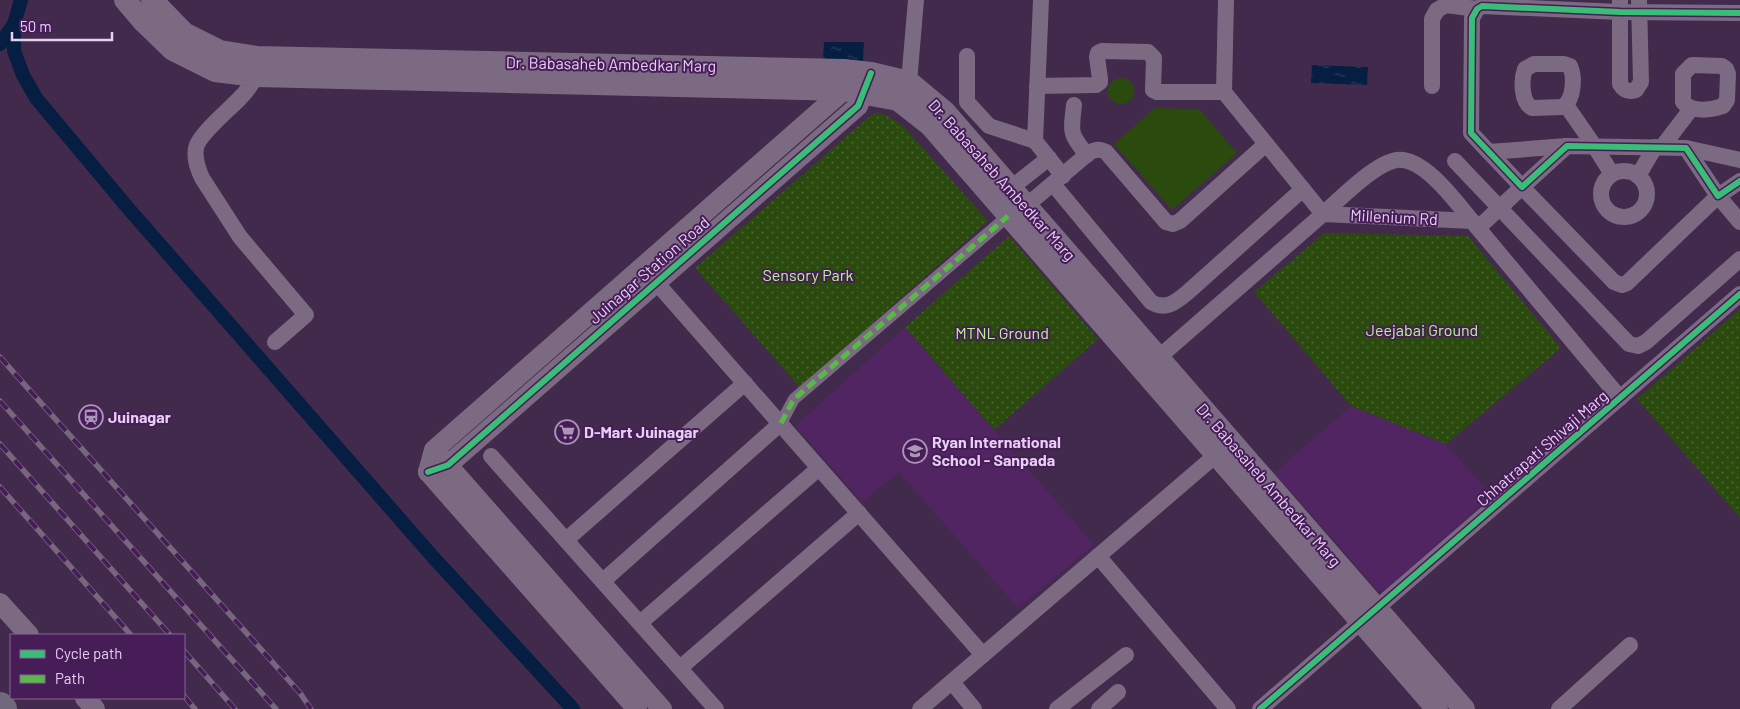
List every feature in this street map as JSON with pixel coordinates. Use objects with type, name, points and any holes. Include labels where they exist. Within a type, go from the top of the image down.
[{"type":"main road","name":"Dr. Babasaheb Ambedkar Marg","points":[[125,0],[151,9],[184,33],[220,51],[257,57],[853,92],[904,91]]},
{"type":"main road","name":"Dr. Babasaheb Ambedkar Marg","points":[[151,9],[173,50],[215,71],[256,76],[844,70],[871,73],[945,112],[1011,188],[1017,211]]},
{"type":"main road","name":"Dr. Babasaheb Ambedkar Marg","points":[[904,91],[930,126],[1017,211],[1369,616],[1437,709]]},
{"type":"main road","name":"Dr. Babasaheb Ambedkar Marg","points":[[1151,365],[1216,455],[1369,616],[1464,709]]},
{"type":"street","points":[[904,91],[916,0]]},
{"type":"street","points":[[1035,141],[1041,0]]},
{"type":"street","points":[[1226,0],[1224,92],[1323,214]]},
{"type":"street","points":[[1432,86],[1432,19],[1437,10],[1446,5],[1477,9],[1486,6],[1639,6],[1740,13]]},
{"type":"street","points":[[1620,6],[1620,84],[1626,91],[1630,92],[1636,90],[1641,82],[1639,6]]},
{"type":"street","points":[[1477,9],[1472,18],[1470,133],[1614,282],[1627,283],[1718,196],[1740,181]]},
{"type":"street","points":[[1037,86],[1096,85],[1100,82],[1096,58],[1098,53],[1102,51],[1148,52],[1154,58],[1153,90],[1157,92],[1224,92]]},
{"type":"street","points":[[967,56],[967,102],[989,126],[1035,141],[1049,158],[1058,180],[1151,302],[1158,306],[1166,307],[1176,302],[1303,189]]},
{"type":"street","name":"Juinagar Station Road","points":[[434,450],[643,266],[853,92],[871,73]]},
{"type":"street","points":[[256,76],[252,85],[241,98],[201,137],[196,146],[195,157],[202,178],[240,237],[306,315],[275,342]]},
{"type":"street","name":"Juinagar Station Road","points":[[428,472],[448,465],[858,106],[853,92]]},
{"type":"street","points":[[1074,105],[1072,135],[1087,155]]},
{"type":"street","points":[[1566,105],[1596,147],[1612,174]]},
{"type":"street","points":[[1638,176],[1658,147],[1692,109]]},
{"type":"street","points":[[603,581],[781,423],[794,399],[1017,211],[1087,155],[1097,149],[1106,152],[1166,222],[1173,224],[1180,222],[1266,144]]},
{"type":"street","points":[[1489,152],[1567,146],[1658,147],[1686,148],[1740,160]]},
{"type":"street","points":[[1475,225],[1500,208],[1567,146]]},
{"type":"street","points":[[1686,148],[1718,196],[1740,222]]},
{"type":"street","points":[[1011,188],[1049,158]]},
{"type":"street","points":[[1151,365],[1377,168],[1397,160],[1418,165],[1440,183],[1620,398]]},
{"type":"street","points":[[1455,161],[1629,344],[1638,346],[1646,342],[1740,259]]},
{"type":"street","points":[[1620,171],[1628,171],[1638,176],[1648,191],[1645,205],[1635,215],[1621,217],[1613,215],[1606,210],[1602,203],[1601,195],[1602,187],[1606,180],[1612,174],[1620,171]]},
{"type":"street","name":"Millenium Rd","points":[[1323,214],[1475,225]]},
{"type":"street","points":[[643,266],[983,654]]},
{"type":"street","name":"Chhatrapati Shivaji Marg","points":[[1260,709],[1740,294]]},
{"type":"street","points":[[566,540],[745,383]]},
{"type":"street","points":[[434,450],[662,709]]},
{"type":"street","points":[[434,450],[428,472],[637,709]]},
{"type":"street","points":[[920,709],[1216,455]]},
{"type":"street","points":[[491,456],[716,709]]},
{"type":"street","points":[[640,623],[820,468]]},
{"type":"street","points":[[680,668],[859,513]]},
{"type":"street","points":[[1098,556],[1228,709]]},
{"type":"street","points":[[0,603],[28,634]]},
{"type":"street","points":[[1559,709],[1630,645]]},
{"type":"street","points":[[1057,709],[1126,655]]},
{"type":"street","points":[[952,682],[974,709]]},
{"type":"street","points":[[1099,709],[1118,692]]},
{"type":"street","points":[[86,699],[95,709]]},
{"type":"shaded area","name":"Ryan International School - Sanpada","points":[[905,327],[1094,545],[1018,608],[899,472],[862,502],[795,426]]},
{"type":"shaded area","points":[[1351,406],[1446,444],[1492,496],[1381,594],[1274,473]]},
{"type":"green space","points":[[1121,78],[1130,82],[1134,91],[1130,100],[1121,104],[1112,100],[1108,91],[1112,82]]},
{"type":"green space","points":[[1155,108],[1199,109],[1237,153],[1172,210],[1114,144]]},
{"type":"green space","name":"Sensory Park","points":[[877,113],[888,116],[904,127],[988,221],[800,388],[695,268],[872,114]]},
{"type":"green space","name":"Jeejabai Ground","points":[[1324,233],[1468,236],[1561,348],[1446,444],[1351,406],[1254,292]]},
{"type":"green space","name":"MTNL Ground","points":[[1009,236],[1098,339],[994,430],[905,327]]},
{"type":"green space","points":[[1740,309],[1740,518],[1637,399]]},
{"type":"water","points":[[824,42],[864,42],[863,61],[823,60]]},
{"type":"water","points":[[1312,65],[1368,67],[1367,85],[1311,83]]},
{"type":"waterway","points":[[21,0],[14,24],[14,51],[23,75],[36,98],[128,208],[433,557],[573,709]]},
{"type":"waterway","points":[[0,44],[14,24]]},
{"type":"railway","points":[[0,357],[300,693],[311,709]]},
{"type":"railway","points":[[0,401],[276,709]]},
{"type":"railway","points":[[0,444],[169,634]]},
{"type":"railway","points":[[0,487],[130,634]]},
{"type":"railway","points":[[185,652],[235,709]]},
{"type":"railway","points":[[185,697],[195,709]]},
{"type":"marked path","points":[[781,423],[794,399],[1008,216]]},
{"type":"cycle path","points":[[1740,13],[1620,12],[1482,6],[1477,9],[1472,18],[1471,133],[1522,187],[1567,146],[1686,148],[1718,196],[1740,181]]},
{"type":"cycle path","points":[[428,472],[448,465],[858,106],[871,73]]},
{"type":"cycle path","points":[[1260,709],[1740,294]]},
{"type":"place","name":"Juinagar","points":[[91,417]]},
{"type":"place","name":"D-Mart Juinagar","points":[[567,432]]},
{"type":"place","name":"Ryan International School - Sanpada","points":[[915,451]]}]
